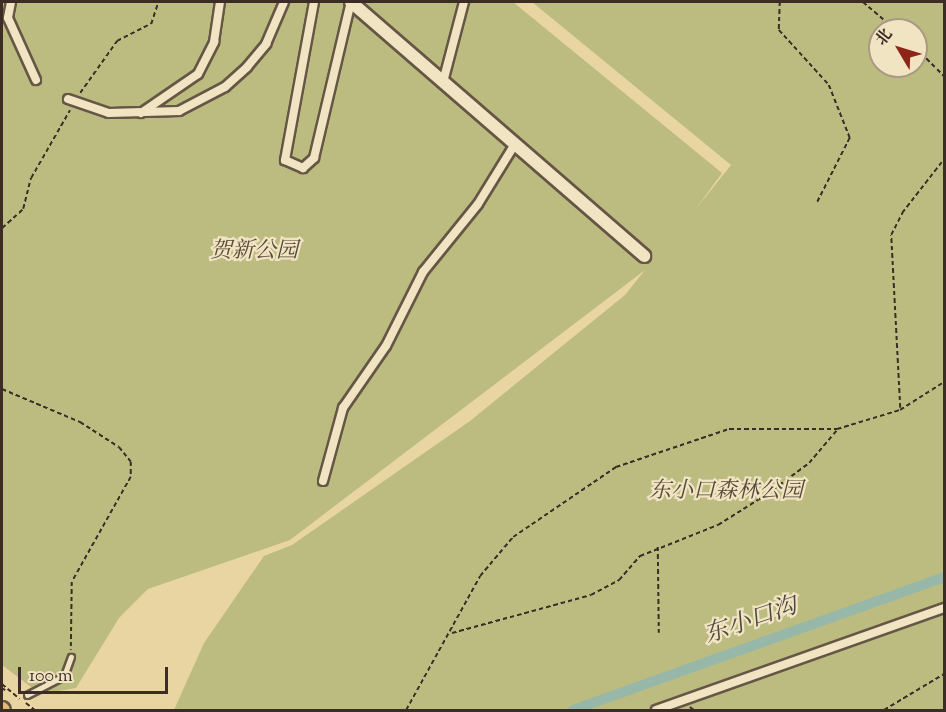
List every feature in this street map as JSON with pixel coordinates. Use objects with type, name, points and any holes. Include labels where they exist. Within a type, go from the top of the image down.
[{"type":"street","points":[[11,2],[8,18],[36,80]]},
{"type":"street","points":[[139,115],[198,74],[214,42],[220,2]]},
{"type":"street","points":[[68,99],[92,110],[139,115],[179,111],[225,87],[266,44],[284,2]]},
{"type":"street","points":[[314,2],[285,160],[303,168],[314,158],[351,2],[644,256]]},
{"type":"street","points":[[443,82],[464,2]]},
{"type":"street","points":[[323,481],[343,408],[386,346],[423,272],[478,204],[515,144]]},
{"type":"street","points":[[656,711],[945,608]]},
{"type":"lane","points":[[27,695],[64,676],[71,657]]},
{"type":"path","points":[[780,2],[779,30],[829,85],[850,138],[817,203]]},
{"type":"path","points":[[863,2],[882,18]]},
{"type":"path","points":[[928,60],[945,76]]},
{"type":"path","points":[[900,410],[891,235],[945,159]]},
{"type":"path","points":[[406,711],[451,634],[480,576],[513,537],[616,466],[729,429],[837,429],[900,410],[945,382]]},
{"type":"path","points":[[2,390],[80,422],[131,462],[131,477],[72,582],[71,657]]},
{"type":"path","points":[[451,634],[591,595],[658,547],[718,525],[767,494],[809,463],[837,429]]},
{"type":"path","points":[[658,547],[659,633]]},
{"type":"path","points":[[884,711],[945,674]]},
{"type":"path","points":[[2,684],[35,711]]},
{"type":"green space","points":[[2,2],[513,2],[722,173],[695,210],[731,165],[532,2],[944,2],[944,710],[174,710],[204,643],[264,556],[292,545],[470,421],[625,295],[645,270],[290,540],[148,589],[119,618],[76,688],[42,694],[2,665]]},
{"type":"waterway","name":"东小口沟","points":[[573,710],[944,577]]},
{"type":"park label","name":"贺新公园","points":[[254,253]]},
{"type":"park label","name":"东小口森林公园","points":[[726,493]]}]
